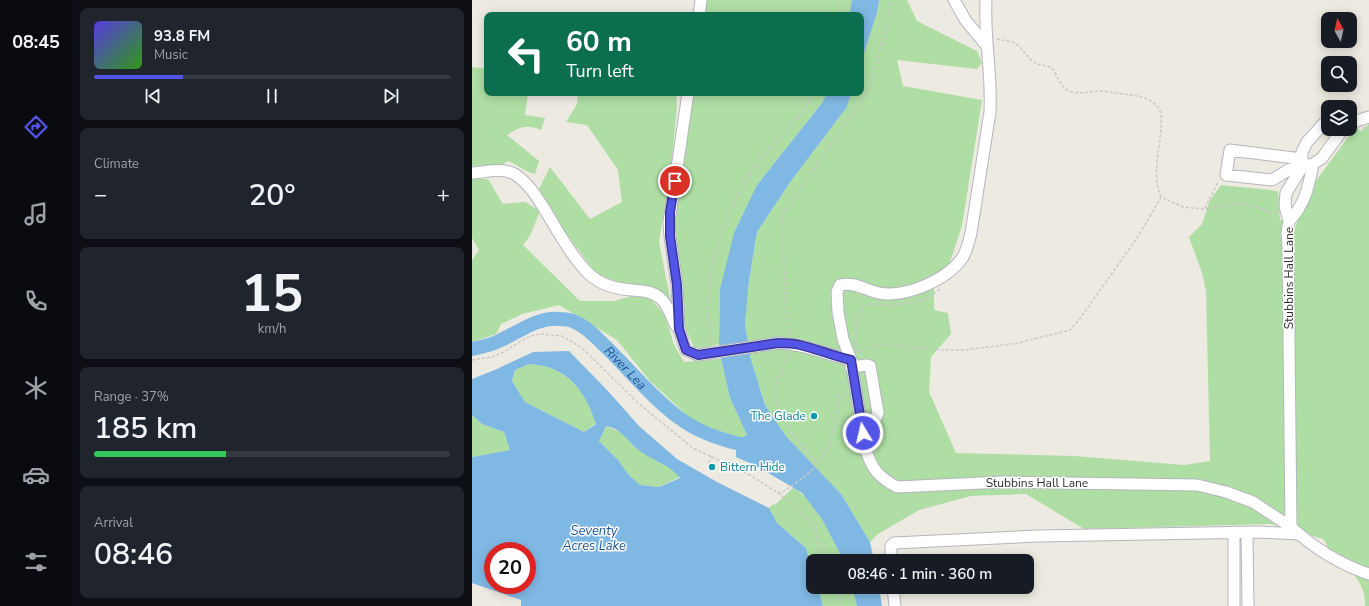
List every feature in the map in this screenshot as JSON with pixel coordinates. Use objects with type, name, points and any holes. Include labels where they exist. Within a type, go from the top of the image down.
[{"type":"lane","points":[[699,12],[700,0]]},
{"type":"lane","points":[[954,0],[966,21],[986,41]]},
{"type":"lane","points":[[945,274],[963,257],[968,245],[990,112],[991,91],[986,41],[986,0]]},
{"type":"lane","points":[[679,329],[677,285],[669,222],[688,96]]},
{"type":"lane","points":[[1357,121],[1369,117]]},
{"type":"lane","name":"Stubbins Hall Lane","points":[[1294,530],[1287,233],[1289,221],[1285,206],[1286,193],[1302,163],[1302,152],[1306,142],[1321,126]]},
{"type":"lane","points":[[1302,163],[1272,180],[1226,175],[1230,150],[1313,164],[1322,158],[1338,136]]},
{"type":"lane","points":[[1289,221],[1298,212],[1308,188],[1313,164]]},
{"type":"lane","points":[[472,173],[504,170],[515,174],[526,183],[535,194],[560,235],[587,272],[601,284],[616,288],[642,290],[659,297],[667,307],[679,329],[686,350],[698,355],[778,343],[799,345],[836,357],[852,368],[867,365],[870,366],[878,413],[875,420],[863,433]]},
{"type":"lane","name":"Stubbins Hall Lane","points":[[945,274],[925,286],[914,290],[896,293],[879,293],[860,286],[849,284],[840,286],[837,292],[838,312],[843,339],[852,368],[867,453],[872,465],[885,481],[897,487],[1003,482],[1197,485],[1226,492],[1253,502],[1294,530],[1308,543],[1331,558],[1369,574]]},
{"type":"lane","points":[[891,554],[891,546],[894,543],[1038,536],[1294,530]]},
{"type":"lane","points":[[1234,532],[1234,606]]},
{"type":"lane","points":[[1247,532],[1248,606]]},
{"type":"lane","points":[[893,594],[895,606]]},
{"type":"path","points":[[840,12],[842,0]]},
{"type":"path","points":[[817,465],[791,430],[778,405],[776,394],[776,384],[788,356],[789,344],[781,216],[870,89],[892,0]]},
{"type":"path","points":[[986,41],[999,40],[1013,42],[1020,46],[1030,59],[1037,64],[1051,67],[1063,87],[1069,91],[1085,93],[1100,91],[1129,95],[1144,98],[1153,103],[1159,109],[1162,118],[1157,163],[1158,189],[1161,197],[1183,207],[1204,209],[1237,204],[1249,205],[1275,214],[1289,221]]},
{"type":"path","points":[[716,353],[708,324],[708,294],[714,256],[730,211],[752,169],[814,96]]},
{"type":"path","points":[[1204,209],[1217,184],[1226,175]]},
{"type":"path","points":[[945,274],[942,287],[938,291],[924,298],[897,304],[872,304],[862,307],[857,316],[857,344],[855,353],[870,348],[893,345],[940,350],[972,349],[1018,343],[1070,330],[1083,315],[1140,235],[1161,197]]},
{"type":"path","points":[[472,360],[492,357],[504,352],[530,336],[540,334],[562,336],[582,348],[638,403],[693,448],[750,475],[778,493],[796,507],[812,523],[824,554]]},
{"type":"path","points":[[778,493],[783,492],[817,465],[823,458],[836,420],[838,389],[852,368]]},
{"type":"path","points":[[838,403],[844,394],[856,390]]},
{"type":"path","points":[[709,463],[711,456]]},
{"type":"path","points":[[838,594],[842,606]]},
{"type":"green space","points":[[706,0],[852,0],[850,12],[704,12]]},
{"type":"green space","points":[[879,0],[907,0],[917,21],[977,51],[982,63],[977,69],[897,60],[903,86],[982,100],[962,226],[950,262],[934,287],[934,310],[948,313],[951,334],[931,357],[929,392],[956,453],[1074,456],[1184,465],[1210,461],[1206,291],[1202,273],[1189,237],[1202,224],[1210,200],[1221,185],[1278,191],[1280,220],[1293,221],[1291,239],[1304,203],[1313,185],[1349,136],[1357,136],[1357,125],[1360,132],[1369,124],[1369,606],[1365,606],[1365,597],[1358,580],[1346,565],[1326,545],[1323,539],[1271,524],[1084,529],[1026,494],[971,496],[919,510],[878,534],[870,542],[841,494],[786,436],[765,405],[750,356],[745,324],[749,281],[757,232],[791,181],[847,107],[850,96],[864,96],[864,53],[877,13]]},
{"type":"green space","points":[[472,67],[484,69],[484,96],[528,96],[525,115],[545,118],[541,130],[531,127],[523,127],[507,135],[539,161],[535,174],[528,172],[508,161],[502,165],[472,166]]},
{"type":"green space","points":[[578,96],[676,96],[677,106],[671,169],[659,242],[671,303],[650,286],[619,283],[596,273],[565,232],[539,189],[550,167],[590,219],[622,202],[618,170],[587,125],[566,122],[577,104]]},
{"type":"green space","points":[[691,96],[826,96],[822,103],[757,185],[720,289],[719,344],[704,348],[694,347],[684,325],[674,211]]},
{"type":"green space","points":[[472,179],[488,179],[503,204],[525,202],[540,211],[530,236],[523,245],[580,301],[614,301],[632,296],[650,298],[665,315],[674,345],[684,362],[721,359],[730,398],[747,435],[736,440],[694,422],[650,381],[617,340],[559,305],[522,314],[501,324],[496,334],[472,342],[472,260],[479,250],[472,238]]},
{"type":"green space","points":[[529,364],[546,367],[561,373],[568,378],[585,397],[596,423],[584,432],[525,402],[512,381],[515,370]]},
{"type":"green space","points":[[472,415],[482,424],[504,432],[510,450],[472,457]]},
{"type":"green space","points":[[606,426],[620,432],[637,449],[671,468],[680,477],[659,487],[640,485],[628,474],[618,460],[599,441]]},
{"type":"green space","points":[[793,488],[802,494],[823,520],[840,554],[808,554],[806,548],[777,523],[769,508],[774,504],[775,505]]},
{"type":"green space","points":[[820,594],[854,594],[857,606],[823,606]]},
{"type":"water","points":[[852,0],[879,0],[877,13],[864,53],[864,12],[850,12]]},
{"type":"water","points":[[826,96],[850,96],[847,107],[791,181],[757,232],[749,281],[745,324],[750,356],[765,405],[786,436],[841,494],[870,542],[873,554],[840,554],[822,519],[802,493],[758,467],[736,457],[736,440],[747,435],[730,398],[721,359],[719,344],[720,289],[734,233],[757,185],[822,103]]},
{"type":"water","name":"Seventy Acres Lake","points":[[569,351],[608,391],[639,426],[677,459],[717,482],[769,508],[777,523],[806,548],[808,554],[806,554],[806,594],[820,594],[823,606],[521,606],[521,600],[504,594],[536,594],[536,542],[484,542],[484,587],[472,583],[472,457],[510,450],[504,432],[482,424],[472,415],[472,379],[533,352]],"holes":[[[529,364],[554,369],[573,382],[586,401],[596,424],[584,432],[525,402],[512,381],[515,370]],[[606,426],[615,429],[641,452],[664,465],[680,478],[659,487],[640,485],[628,474],[618,460],[599,441]]]},
{"type":"water","points":[[854,594],[880,594],[882,606],[857,606]]},
{"type":"waterway","name":"River Lea","points":[[472,349],[494,343],[536,322],[552,319],[566,319],[572,321],[592,333],[659,401],[686,423],[705,433],[734,443],[754,447]]},
{"type":"place","name":"The Glade","points":[[814,416]]},
{"type":"place","name":"Bittern Hide","points":[[712,467]]},
{"type":"route","points":[[675,181],[669,222],[677,285],[679,329],[686,350],[692,354],[698,355],[720,353],[778,343],[799,345],[836,357],[851,360],[863,433]]}]
